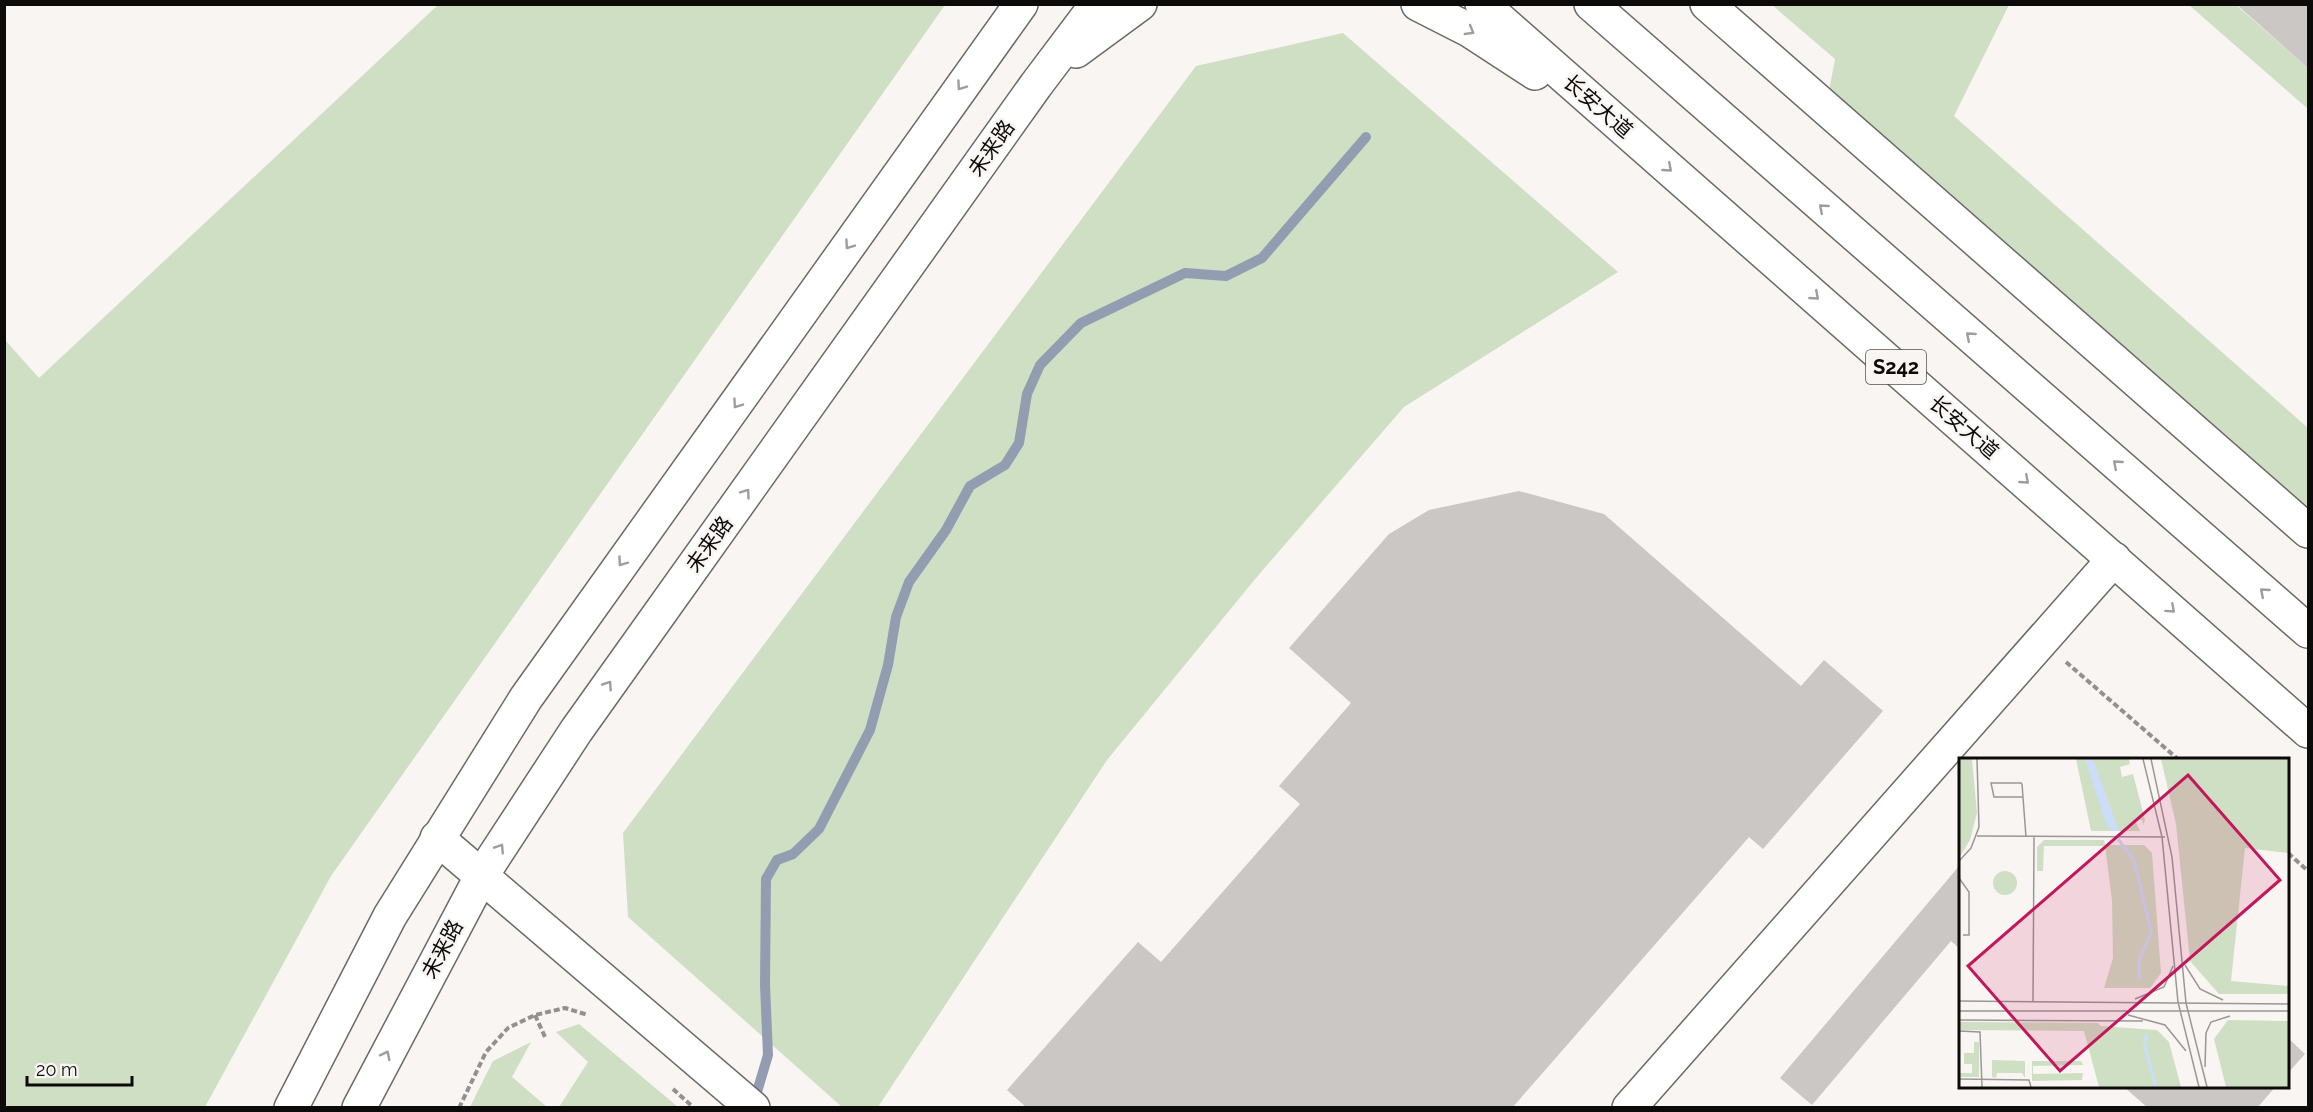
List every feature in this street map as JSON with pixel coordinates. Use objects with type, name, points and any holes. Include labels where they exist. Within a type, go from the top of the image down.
[{"type":"main road","points":[[988,48],[1003,4]]},
{"type":"main road","points":[[291,1107],[390,916],[436,838],[572,630],[723,424],[1021,4]]},
{"type":"main road","name":"未来路","points":[[359,1107],[482,875],[622,664],[771,460],[1036,85],[1097,4]]},
{"type":"main road","points":[[1036,85],[1099,32],[1140,4]]},
{"type":"main road","points":[[1418,4],[1469,30],[1636,140]]},
{"type":"main road","name":"长安大道","points":[[1482,4],[2308,731]]},
{"type":"main road","points":[[1591,4],[2308,631]]},
{"type":"main road","points":[[1623,4],[1678,82]]},
{"type":"main road","points":[[1707,4],[2308,531]]},
{"type":"main road","points":[[1629,1107],[2114,559]]},
{"type":"main road","points":[[436,838],[753,1107]]},
{"type":"path","points":[[2062,659],[2178,758]]},
{"type":"path","points":[[2289,854],[2308,871]]},
{"type":"path","points":[[459,1107],[486,1052],[508,1029],[535,1015],[565,1008],[590,1015]]},
{"type":"path","points":[[535,1015],[545,1037]]},
{"type":"path","points":[[668,1084],[694,1107]]},
{"type":"green space","points":[[439,4],[945,5],[331,876],[205,1107],[5,1107],[5,340],[39,378]]},
{"type":"green space","points":[[1772,5],[2009,5],[1954,116],[2308,428],[2308,510],[1829,91],[1835,59]]},
{"type":"green space","points":[[2189,5],[2236,5],[2308,68],[2308,109]]},
{"type":"green space","points":[[1343,33],[1618,272],[1404,407],[1256,578],[1107,760],[878,1107],[842,1107],[628,917],[623,833],[1196,66]]},
{"type":"green space","points":[[579,1024],[678,1107],[559,1107],[588,1062],[556,1032]]},
{"type":"green space","points":[[531,1042],[512,1077],[547,1107],[470,1107],[493,1061]]},
{"type":"building","points":[[2236,4],[2308,4],[2308,68]]},
{"type":"building","points":[[1519,491],[1604,514],[1801,686],[1824,660],[1883,711],[1763,849],[1749,837],[1512,1108],[1027,1108],[1007,1090],[1138,942],[1161,962],[1300,804],[1279,786],[1351,703],[1289,648],[1389,534],[1429,510]]},
{"type":"building","points":[[1959,866],[1959,948],[1951,941],[1812,1105],[1780,1078]]},
{"type":"building","points":[[2289,1039],[2305,1054],[2289,1072]]},
{"type":"building","points":[[2125,1088],[2274,1088],[2257,1108],[2148,1108]]},
{"type":"waterway","points":[[754,1102],[768,1055],[765,985],[766,879],[777,860],[793,854],[819,829],[870,730],[888,665],[896,617],[909,582],[946,530],[970,486],[1005,465],[1019,443],[1027,394],[1040,365],[1081,323],[1185,273],[1226,276],[1262,258],[1366,137]]}]
